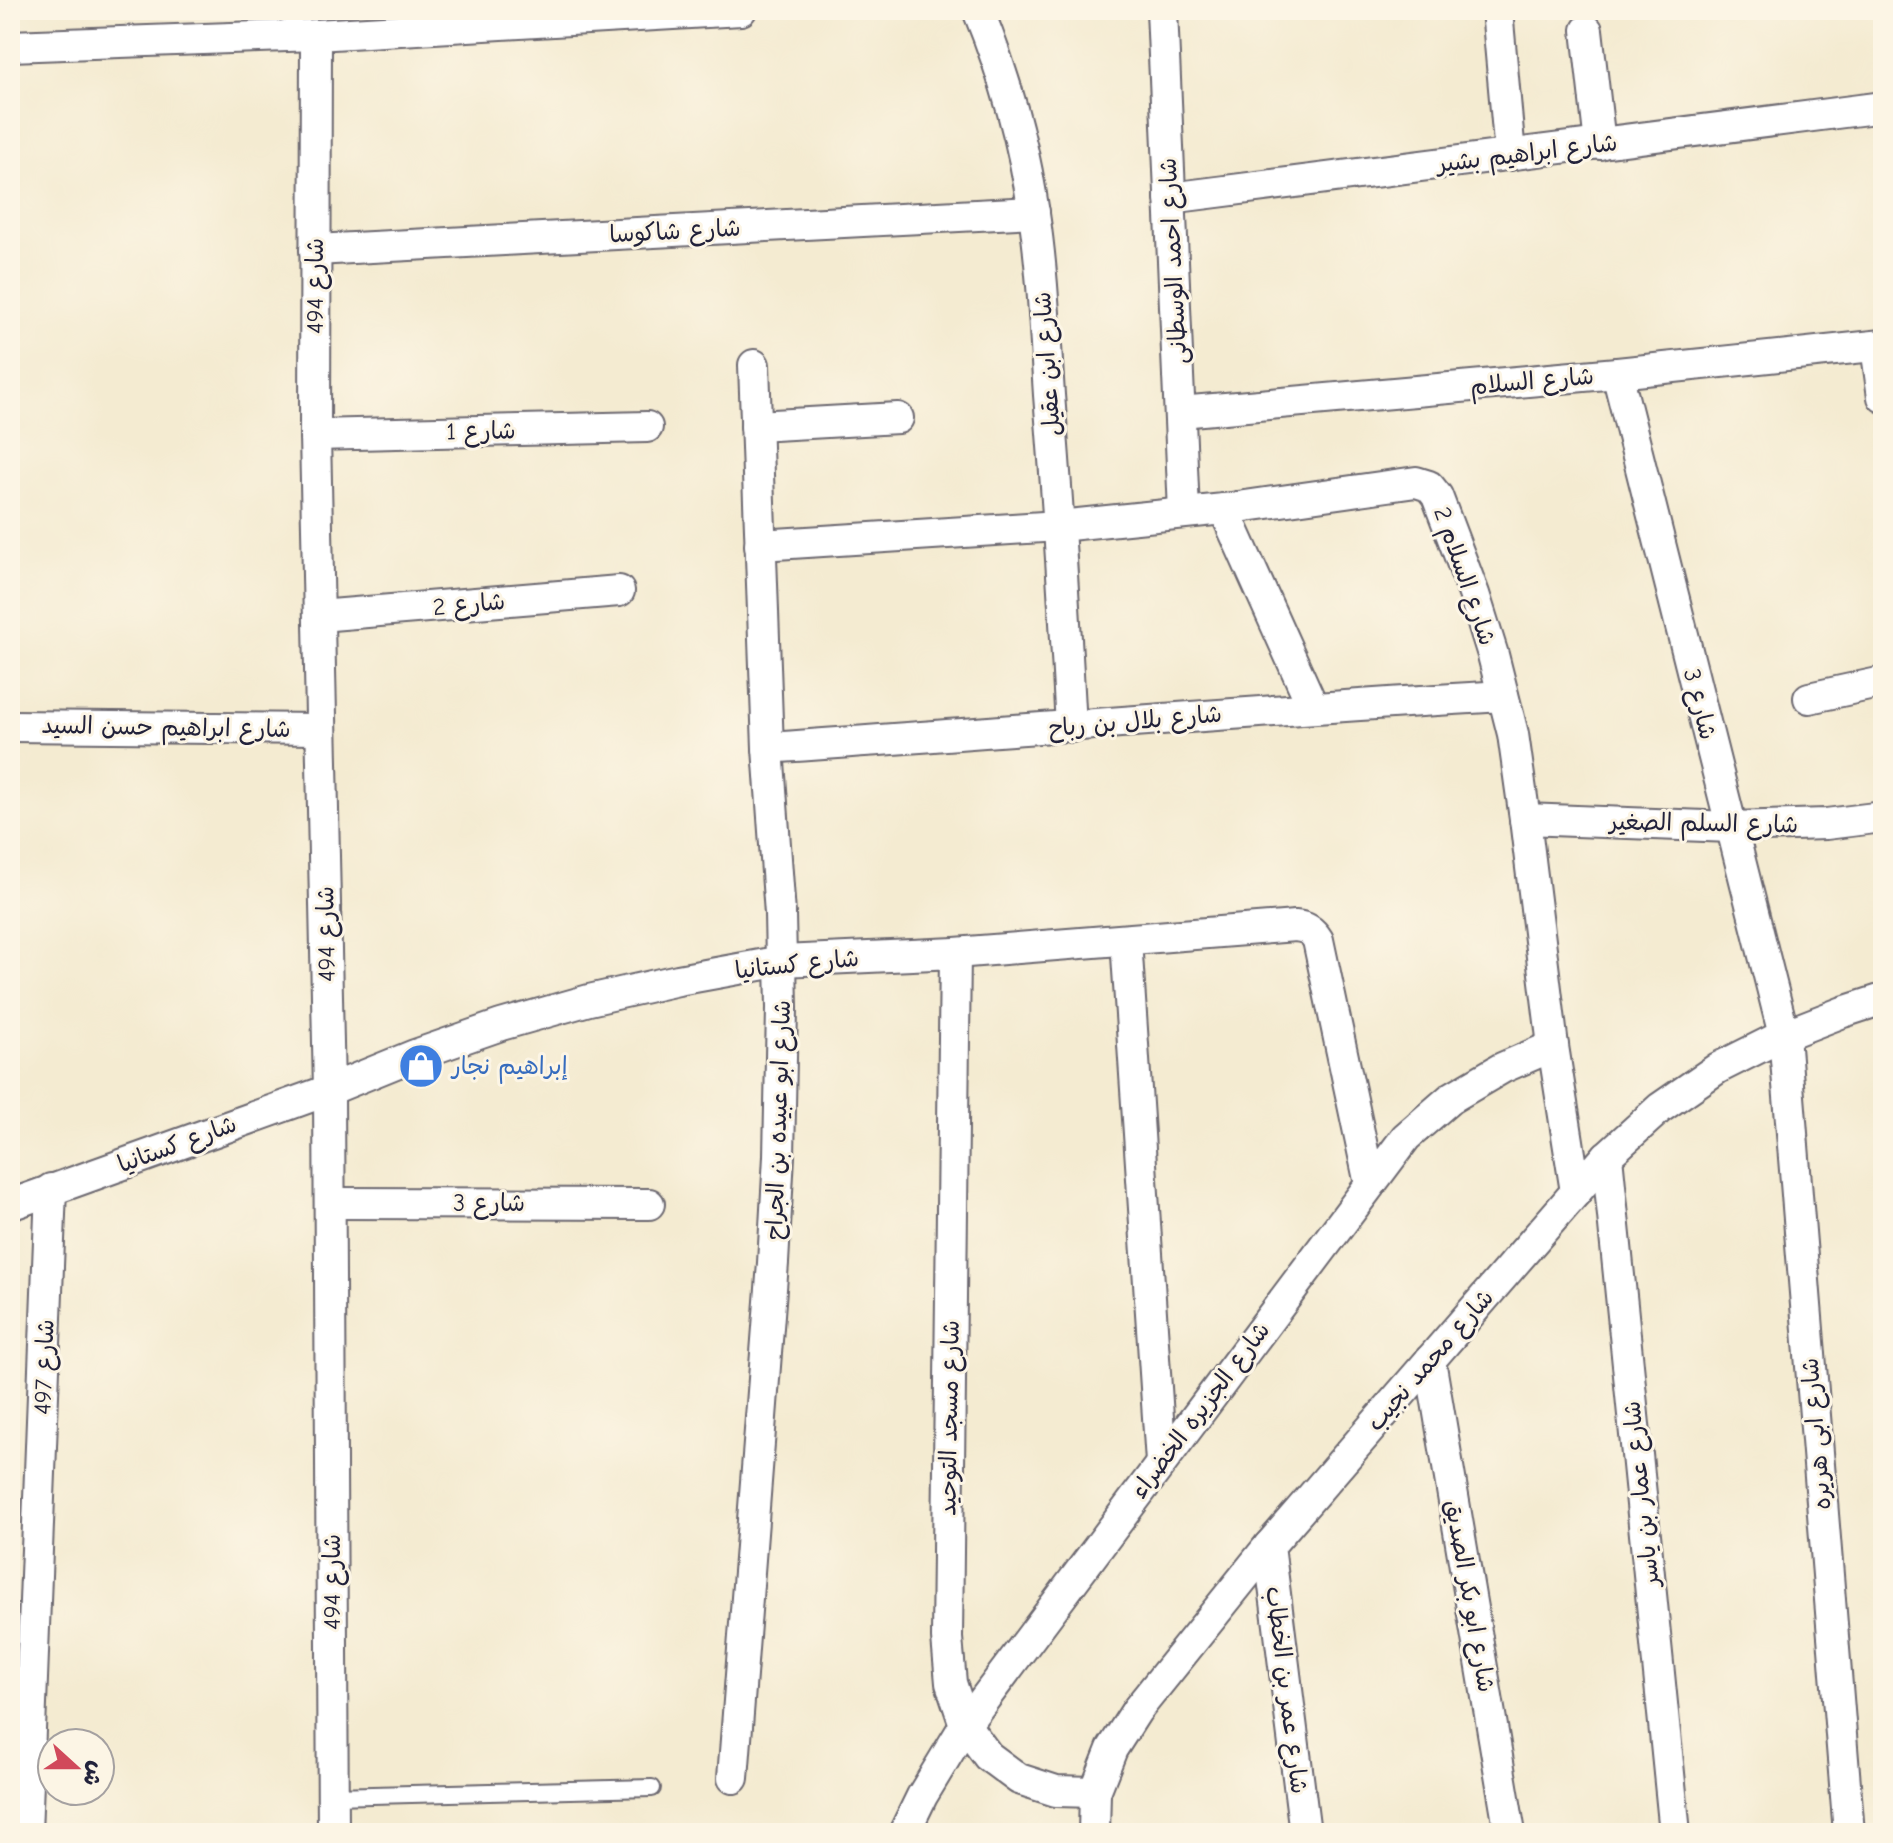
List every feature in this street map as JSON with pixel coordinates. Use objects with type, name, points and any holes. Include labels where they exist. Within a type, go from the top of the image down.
[{"type":"street","points":[[10,46],[316,35],[741,10]]},
{"type":"street","name":"شارع ابن عقيل","points":[[978,10],[997,57],[1012,108],[1034,212],[1059,526],[1071,727]]},
{"type":"street","name":"شارع احمد الوسطانى","points":[[1162,10],[1184,512]]},
{"type":"street","points":[[1497,10],[1510,155]]},
{"type":"street","points":[[1587,30],[1600,144]]},
{"type":"street","name":"شارع 494","points":[[316,35],[315,435],[329,1090],[333,1833]]},
{"type":"street","name":"شارع ابراهيم بشير","points":[[1170,198],[1883,107]]},
{"type":"street","name":"شارع شاكوسا","points":[[315,250],[1034,212]]},
{"type":"street","points":[[1880,346],[1883,397]]},
{"type":"street","name":"شارع السلام","points":[[1180,412],[1880,346]]},
{"type":"street","name":"شارع ابو عبيده بن الجراح","points":[[733,1778],[774,1248],[779,1156],[782,961],[768,748],[754,365]]},
{"type":"street","name":"شارع 3","points":[[1617,373],[1784,1035]]},
{"type":"street","points":[[756,426],[898,418]]},
{"type":"street","name":"شارع 1","points":[[315,435],[647,427]]},
{"type":"street","name":"شارع السلام 2","points":[[760,545],[1059,526],[1224,509],[1416,482],[1429,486],[1437,496],[1474,594],[1513,734],[1553,1046],[1576,1192]]},
{"type":"street","points":[[1224,509],[1313,707]]},
{"type":"street","name":"شارع 2","points":[[319,616],[619,591]]},
{"type":"street","points":[[1809,698],[1883,682]]},
{"type":"street","name":"شارع بلال بن رباح","points":[[768,748],[1313,707],[1503,696]]},
{"type":"street","name":"شارع ابراهيم حسن السيد","points":[[10,726],[321,729]]},
{"type":"street","name":"شارع السلم الصغير","points":[[1525,819],[1731,827],[1826,824],[1883,817]]},
{"type":"street","name":"شارع كستانيا","points":[[10,1205],[501,1025],[589,1000],[678,980],[782,961],[955,953],[1295,926],[1304,927],[1318,940],[1370,1184]]},
{"type":"street","points":[[1126,940],[1161,1462]]},
{"type":"street","name":"شارع مسجد التوحيد","points":[[955,953],[947,1638],[951,1683],[965,1725],[988,1756],[1019,1779],[1056,1791],[1095,1792]]},
{"type":"street","name":"شارع محمد نجيب","points":[[1094,1833],[1095,1792],[1112,1749],[1137,1710],[1269,1546],[1607,1156],[1660,1108],[1718,1068],[1784,1035],[1883,999]]},
{"type":"street","name":"شارع ابى هريره","points":[[1784,1035],[1849,1833]]},
{"type":"street","name":"شارع الجزيره الخضراء","points":[[904,1833],[922,1796],[965,1725],[1406,1137],[1451,1098],[1502,1068],[1553,1046]]},
{"type":"street","name":"شارع عمار بن ياسر","points":[[1607,1156],[1675,1833]]},
{"type":"street","name":"شارع 497","points":[[26,1833],[51,1189]]},
{"type":"street","name":"شارع 3","points":[[330,1203],[649,1204]]},
{"type":"street","name":"شارع ابو بكر الصديق","points":[[1430,1360],[1510,1833]]},
{"type":"street","name":"شارع عمر بن الخطاب","points":[[1269,1546],[1305,1833]]},
{"type":"lane","points":[[333,1796],[652,1788]]},
{"type":"place","name":"إبراهيم نجار","points":[[421,1066]]}]
